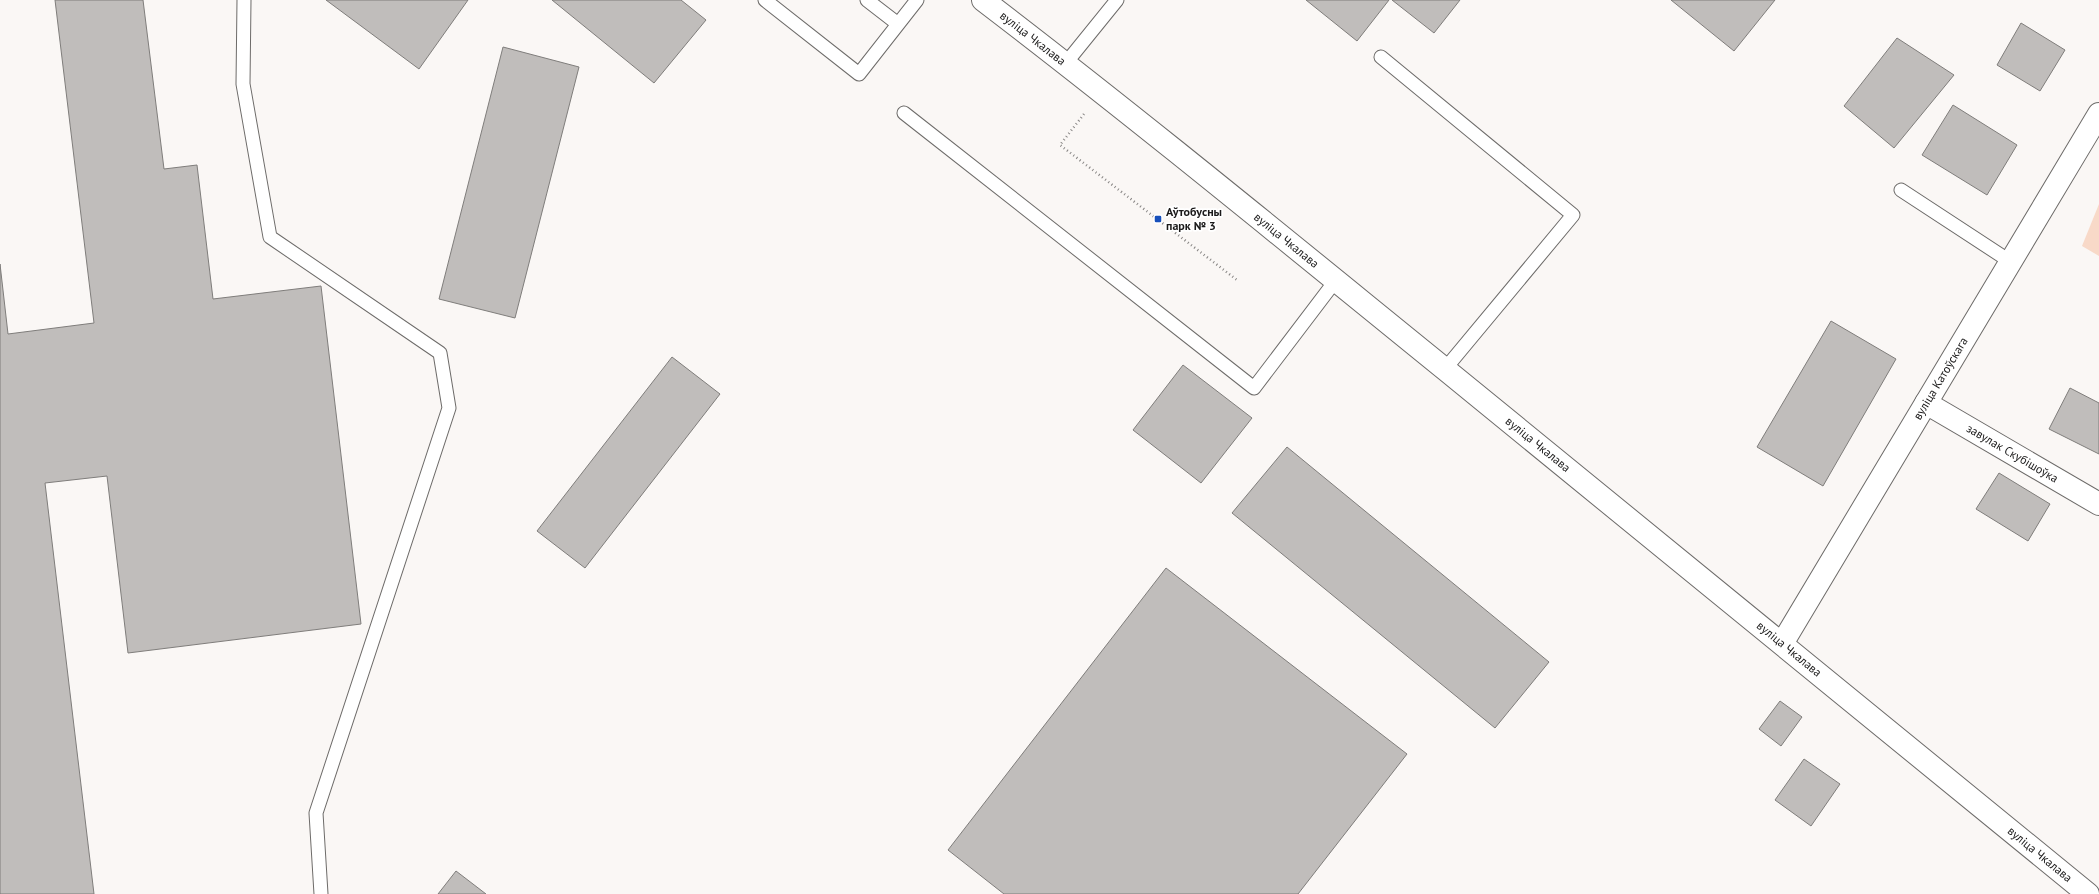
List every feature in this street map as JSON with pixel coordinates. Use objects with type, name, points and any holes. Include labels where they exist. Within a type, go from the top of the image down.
[{"type":"main road","name":"вуліца Чкалава","points":[[983,0],[1066,63],[1336,280],[1782,642],[2088,894]]},
{"type":"main road","name":"вуліца Катоўскага","points":[[1782,642],[2099,114]]},
{"type":"main road","name":"завулак Скубішоўка","points":[[1926,403],[2099,504]]},
{"type":"lane","points":[[244,0],[243,84],[270,237],[440,352],[449,408],[316,813],[321,894]]},
{"type":"lane","points":[[765,0],[859,74],[917,0]]},
{"type":"lane","points":[[867,0],[898,24]]},
{"type":"lane","points":[[1066,63],[1116,0]]},
{"type":"lane","points":[[1380,57],[1573,215],[1445,369]]},
{"type":"lane","points":[[904,114],[1254,388],[1336,280]]},
{"type":"lane","points":[[1901,190],[2010,262]]},
{"type":"path","points":[[1101,92],[1060,144],[1237,280]]},
{"type":"shaded area","points":[[2099,204],[2099,256],[2082,246]]},
{"type":"building","points":[[55,0],[143,0],[164,169],[197,165],[213,299],[321,286],[361,624],[128,653],[107,476],[45,483],[94,894],[0,894],[0,264],[8,334],[94,323]]},
{"type":"building","points":[[326,0],[468,0],[419,69]]},
{"type":"building","points":[[552,0],[681,0],[706,20],[654,83]]},
{"type":"building","points":[[1306,0],[1389,0],[1357,41]]},
{"type":"building","points":[[1392,0],[1460,0],[1434,33]]},
{"type":"building","points":[[1671,0],[1775,0],[1734,51]]},
{"type":"building","points":[[2021,23],[2065,50],[2040,91],[1997,65]]},
{"type":"building","points":[[1897,38],[1954,75],[1894,148],[1844,106]]},
{"type":"building","points":[[503,47],[579,67],[515,318],[439,299]]},
{"type":"building","points":[[1953,105],[2017,145],[1987,195],[1922,155]]},
{"type":"building","points":[[1831,321],[1896,359],[1823,486],[1757,447]]},
{"type":"building","points":[[672,357],[720,394],[585,568],[537,531]]},
{"type":"building","points":[[1183,365],[1252,418],[1201,483],[1133,430]]},
{"type":"building","points":[[2070,388],[2099,403],[2099,454],[2049,429]]},
{"type":"building","points":[[1287,447],[1549,662],[1495,728],[1232,513]]},
{"type":"building","points":[[1999,473],[2050,504],[2028,541],[1976,509]]},
{"type":"building","points":[[1166,568],[1407,754],[1298,894],[1004,894],[948,850]]},
{"type":"building","points":[[1780,701],[1802,717],[1781,746],[1759,729]]},
{"type":"building","points":[[1804,759],[1840,784],[1811,826],[1775,800]]},
{"type":"building","points":[[456,871],[486,894],[438,894]]},
{"type":"place","name":"Аўтобусны парк № 3","points":[[1158,219]]}]
